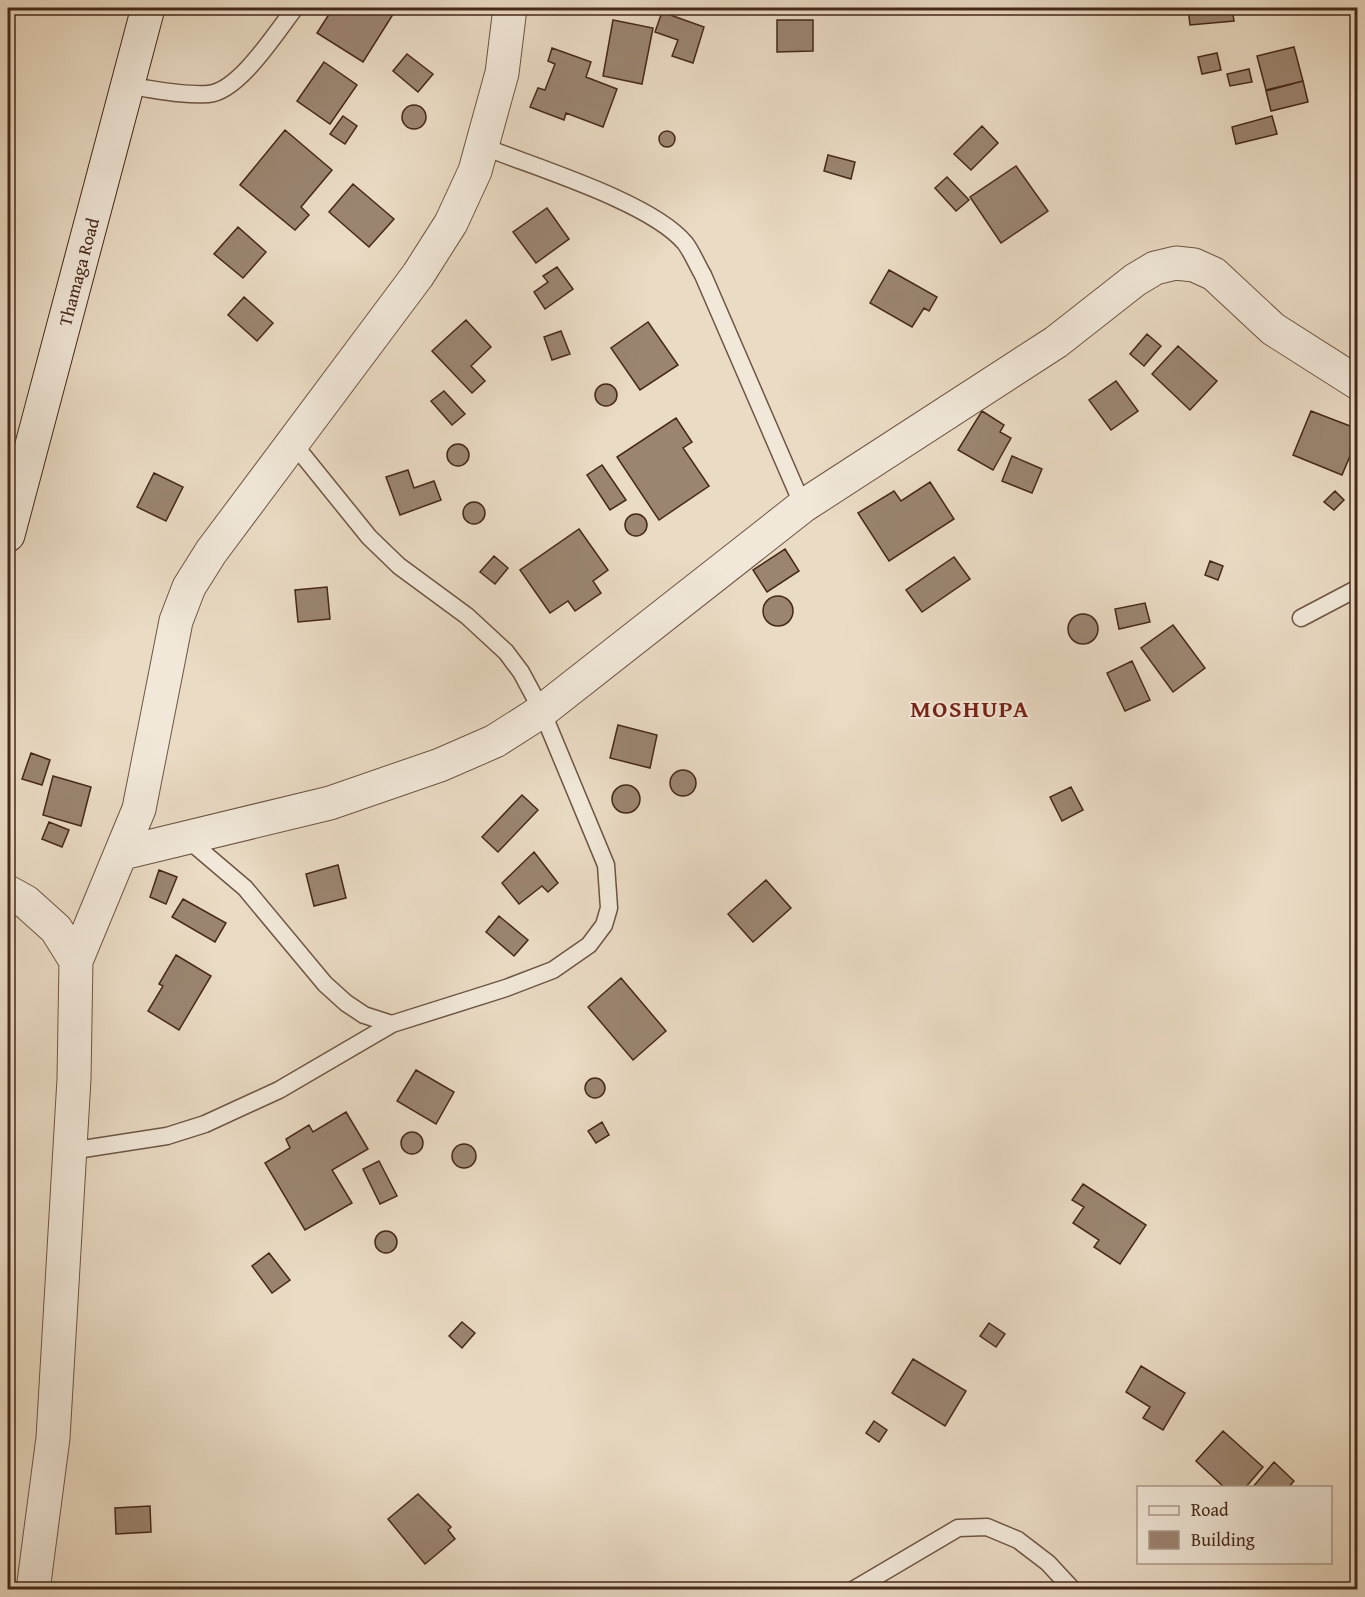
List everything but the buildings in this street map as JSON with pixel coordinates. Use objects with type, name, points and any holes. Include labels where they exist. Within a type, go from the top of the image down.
[{"type":"street","name":"Thamaga Road","points":[[8,535],[18,457],[129,86],[148,8]]},
{"type":"street","points":[[33,1590],[53,1438],[70,1151],[76,961],[123,853],[139,808],[176,621],[189,588],[211,552],[418,275],[451,223],[475,171],[482,146],[502,73],[510,8]]},
{"type":"street","points":[[123,853],[330,803],[440,765],[495,741],[542,711],[803,506],[1056,342],[1135,280],[1155,268],[1176,263],[1194,265],[1214,274],[1273,329],[1358,383]]},
{"type":"street","points":[[8,892],[26,902],[56,929],[76,961]]},
{"type":"lane","points":[[129,86],[209,94],[231,84],[253,62],[295,8]]},
{"type":"lane","points":[[482,146],[648,214],[658,219],[685,243],[703,275],[803,506]]},
{"type":"lane","points":[[70,1151],[167,1136],[205,1124],[279,1090],[392,1023],[506,988],[553,970],[590,945],[604,925],[609,908],[606,866],[542,711],[521,672],[506,652],[466,616],[399,566],[369,537],[293,443]]},
{"type":"lane","points":[[1300,618],[1358,588]]},
{"type":"lane","points":[[186,837],[245,888],[324,984],[364,1015],[392,1023]]},
{"type":"lane","points":[[853,1590],[958,1528],[987,1527],[1018,1540],[1048,1563],[1073,1590]]},
{"type":"district","name":"MOSHUPA","points":[[970,709]]}]
